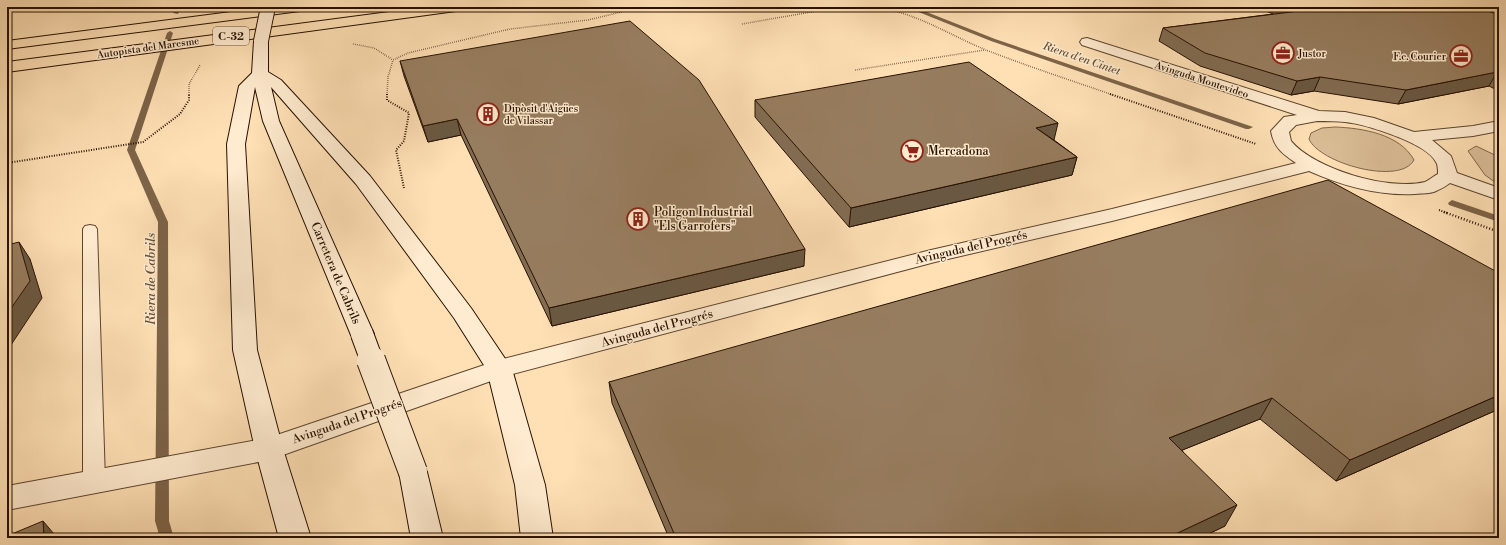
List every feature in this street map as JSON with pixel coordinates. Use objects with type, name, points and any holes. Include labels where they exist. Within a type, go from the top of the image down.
[{"type":"highway","name":"Autopista del Maresme","points":[[7,45],[300,7]]},
{"type":"highway","name":"Autopista del Maresme","points":[[7,67],[456,7]]},
{"type":"street","name":"Carretera de Cabrils","points":[[268,7],[261,41],[260,74],[272,121],[362,334],[413,472],[426,538]]},
{"type":"street","name":"Avinguda Montevideo","points":[[1087,42],[1317,116]]},
{"type":"street","points":[[295,538],[269,449],[245,350],[236,144],[247,86],[260,74],[276,84],[362,180],[463,313],[499,369],[530,485],[537,538]]},
{"type":"street","points":[[1317,116],[1345,117],[1374,123],[1413,137],[1431,147],[1445,160],[1448,176],[1430,187],[1399,189],[1352,181],[1310,165],[1287,148],[1282,142],[1280,131],[1290,121],[1317,116]]},
{"type":"street","points":[[1413,137],[1473,131],[1499,126]]},
{"type":"street","name":"Avinguda del Progrés","points":[[7,498],[269,449],[499,369],[931,256],[1112,215],[1310,165]]},
{"type":"street","points":[[1448,176],[1499,194]]},
{"type":"lane","points":[[90,229],[94,481]]},
{"type":"path","points":[[405,192],[400,180],[396,150],[404,141],[409,113],[387,100],[388,77],[393,60],[408,53],[510,29],[588,20],[642,7]]},
{"type":"path","points":[[742,24],[840,7]]},
{"type":"path","points":[[872,7],[884,7],[903,12],[985,50],[1260,146]]},
{"type":"path","points":[[855,70],[985,50]]},
{"type":"path","points":[[7,163],[143,142],[180,114],[189,100],[189,84],[198,66],[205,63]]},
{"type":"shaded area","points":[[1335,127],[1368,131],[1390,138],[1408,151],[1414,160],[1406,168],[1393,171],[1377,171],[1343,163],[1316,148],[1309,139],[1311,133],[1322,128]]},
{"type":"shaded area","points":[[1476,146],[1499,157],[1499,185],[1485,175],[1468,151]]},
{"type":"building","points":[[1291,7],[1476,7],[1499,15],[1499,73],[1497,72],[1406,90],[1320,77],[1297,81],[1205,53],[1163,28],[1299,11]]},
{"type":"building","points":[[630,21],[699,80],[805,249],[549,308],[457,119],[423,126],[400,61]]},
{"type":"building","name":"Mercadona","points":[[969,62],[1058,123],[1036,128],[1077,157],[851,208],[755,100]]},
{"type":"building","points":[[1328,180],[1499,273],[1499,395],[1350,460],[1272,398],[1169,438],[1237,505],[1167,538],[676,538],[609,382]]},
{"type":"building","points":[[19,242],[30,281],[7,314],[7,245]]},
{"type":"building","points":[[43,521],[44,538],[7,538],[7,536]]},
{"type":"waterway","name":"Riera de Cabrils","points":[[176,13],[178,7]]},
{"type":"waterway","name":"Riera d'en Cintet","points":[[909,7],[993,40],[1249,127]]},
{"type":"waterway","name":"Riera de Cabrils","points":[[167,538],[162,521],[163,222],[131,150],[170,33]]},
{"type":"waterway","name":"Riera d'en Cintet","points":[[1452,203],[1499,219]]},
{"type":"place","name":"Justor","points":[[1283,53]]},
{"type":"place","name":"F.c. Courier","points":[[1461,56]]},
{"type":"place","name":"Dipòsit d'Aigües de Vilassar","points":[[488,114]]},
{"type":"place","name":"Mercadona","points":[[912,151]]},
{"type":"place","name":"Poligon Industrial \"Els Garrofers\"","points":[[638,219]]}]
